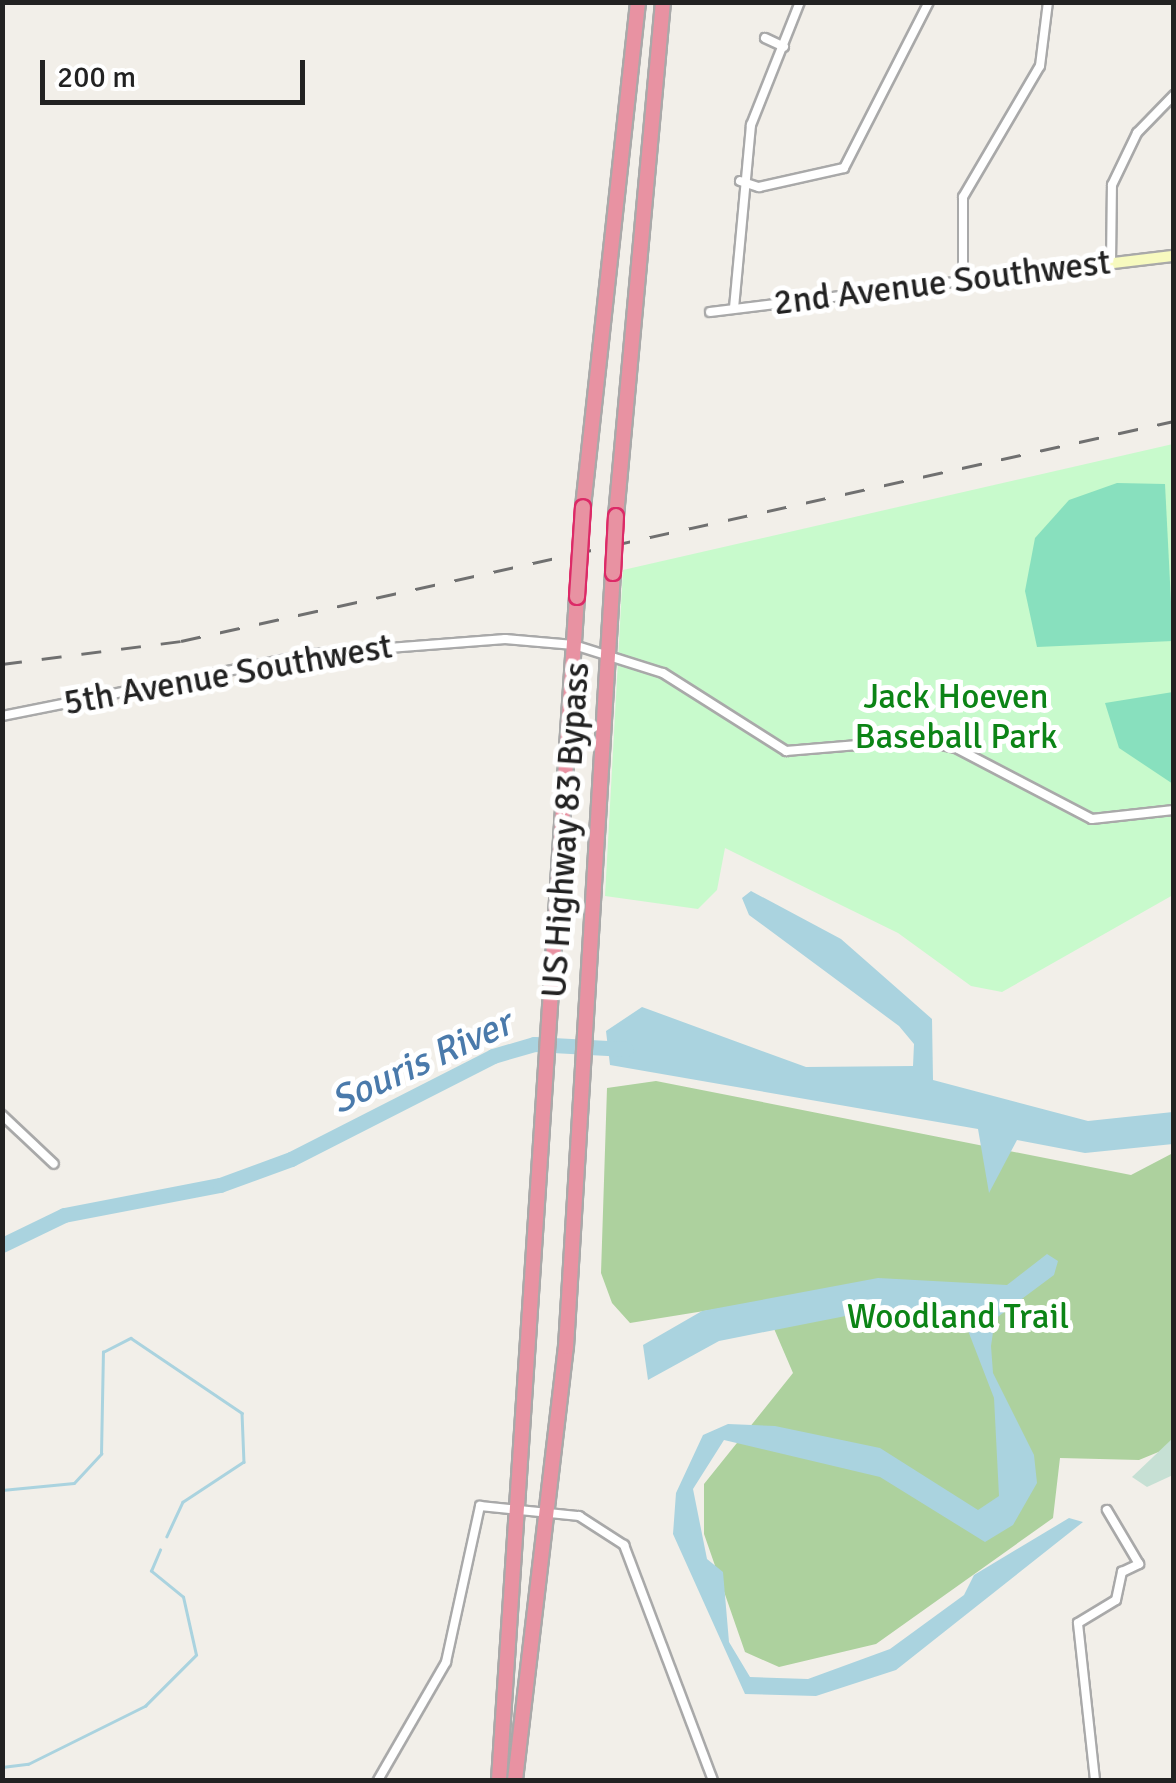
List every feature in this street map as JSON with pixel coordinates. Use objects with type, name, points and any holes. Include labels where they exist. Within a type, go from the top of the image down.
[{"type":"highway","name":"US Highway 83 Bypass","points":[[522,1508],[583,506],[638,2]]},
{"type":"highway","name":"US Highway 83 Bypass","points":[[516,1780],[552,1511],[616,516],[663,2]]},
{"type":"highway","points":[[498,1780],[522,1508]]},
{"type":"street","points":[[734,308],[740,181],[800,2]]},
{"type":"street","points":[[740,181],[759,187],[844,168],[929,2]]},
{"type":"street","points":[[963,280],[963,197],[1040,66],[1048,2]]},
{"type":"street","points":[[764,38],[784,47]]},
{"type":"street","points":[[1111,263],[1112,184],[1137,134],[1174,95]]},
{"type":"street","name":"2nd Avenue Southwest","points":[[710,312],[1174,256]]},
{"type":"street","name":"5th Avenue Southwest","points":[[2,716],[311,654],[469,638],[574,645],[688,684],[786,751],[918,740],[956,748],[1092,819],[1174,810]]},
{"type":"street","points":[[2,1115],[54,1164]]},
{"type":"street","points":[[2,1132],[14,1126]]},
{"type":"street","points":[[378,1780],[446,1662],[480,1506],[552,1511],[602,1524],[632,1558],[713,1780]]},
{"type":"street","points":[[1095,1780],[1078,1623],[1116,1600],[1122,1572],[1139,1564],[1107,1510]]},
{"type":"green space","name":"Jack Hoeven Baseball Park","points":[[1173,444],[1173,895],[1002,992],[971,986],[898,933],[725,848],[717,890],[698,909],[605,896],[623,570]]},
{"type":"green space","points":[[1117,483],[1165,484],[1173,641],[1037,647],[1025,591],[1035,538],[1069,500]]},
{"type":"green space","points":[[1174,692],[1173,784],[1119,748],[1105,703]]},
{"type":"green space","name":"Woodland Trail","points":[[656,1081],[1131,1175],[1173,1153],[1173,1446],[1139,1460],[1060,1458],[1053,1518],[876,1644],[779,1667],[745,1652],[704,1534],[704,1484],[793,1373],[769,1317],[735,1306],[630,1323],[612,1303],[601,1273],[607,1088]]},
{"type":"green space","points":[[1173,1438],[1173,1475],[1147,1487],[1132,1477]]},
{"type":"water","points":[[751,891],[841,939],[932,1019],[933,1080],[1088,1121],[1173,1112],[1173,1144],[1085,1153],[1017,1140],[989,1193],[978,1129],[610,1065],[606,1031],[642,1007],[806,1067],[913,1066],[914,1044],[899,1026],[749,915],[742,898]]},
{"type":"water","points":[[1047,1254],[1058,1261],[1054,1275],[995,1319],[991,1346],[993,1373],[1034,1455],[1037,1483],[1013,1525],[985,1542],[880,1477],[724,1440],[693,1489],[707,1559],[723,1572],[729,1642],[750,1677],[808,1679],[890,1649],[964,1595],[974,1575],[1069,1518],[1083,1522],[896,1670],[816,1696],[745,1694],[673,1534],[676,1493],[703,1435],[728,1424],[775,1426],[880,1448],[978,1510],[999,1496],[994,1398],[962,1315],[866,1312],[719,1341],[648,1380],[643,1345],[702,1311],[878,1278],[1007,1285]]},
{"type":"waterway","name":"Souris River","points":[[2,1245],[64,1215],[220,1185],[291,1159],[493,1056],[534,1044],[626,1049]]},
{"type":"waterway","points":[[2,1490],[74,1483],[101,1454],[103,1352],[131,1338],[242,1413],[244,1462],[183,1502],[167,1536]]},
{"type":"waterway","points":[[2,1767],[28,1764],[145,1706],[196,1655],[183,1597],[151,1571],[160,1550]]},
{"type":"railway","points":[[2,664],[181,641],[1174,421]]}]
